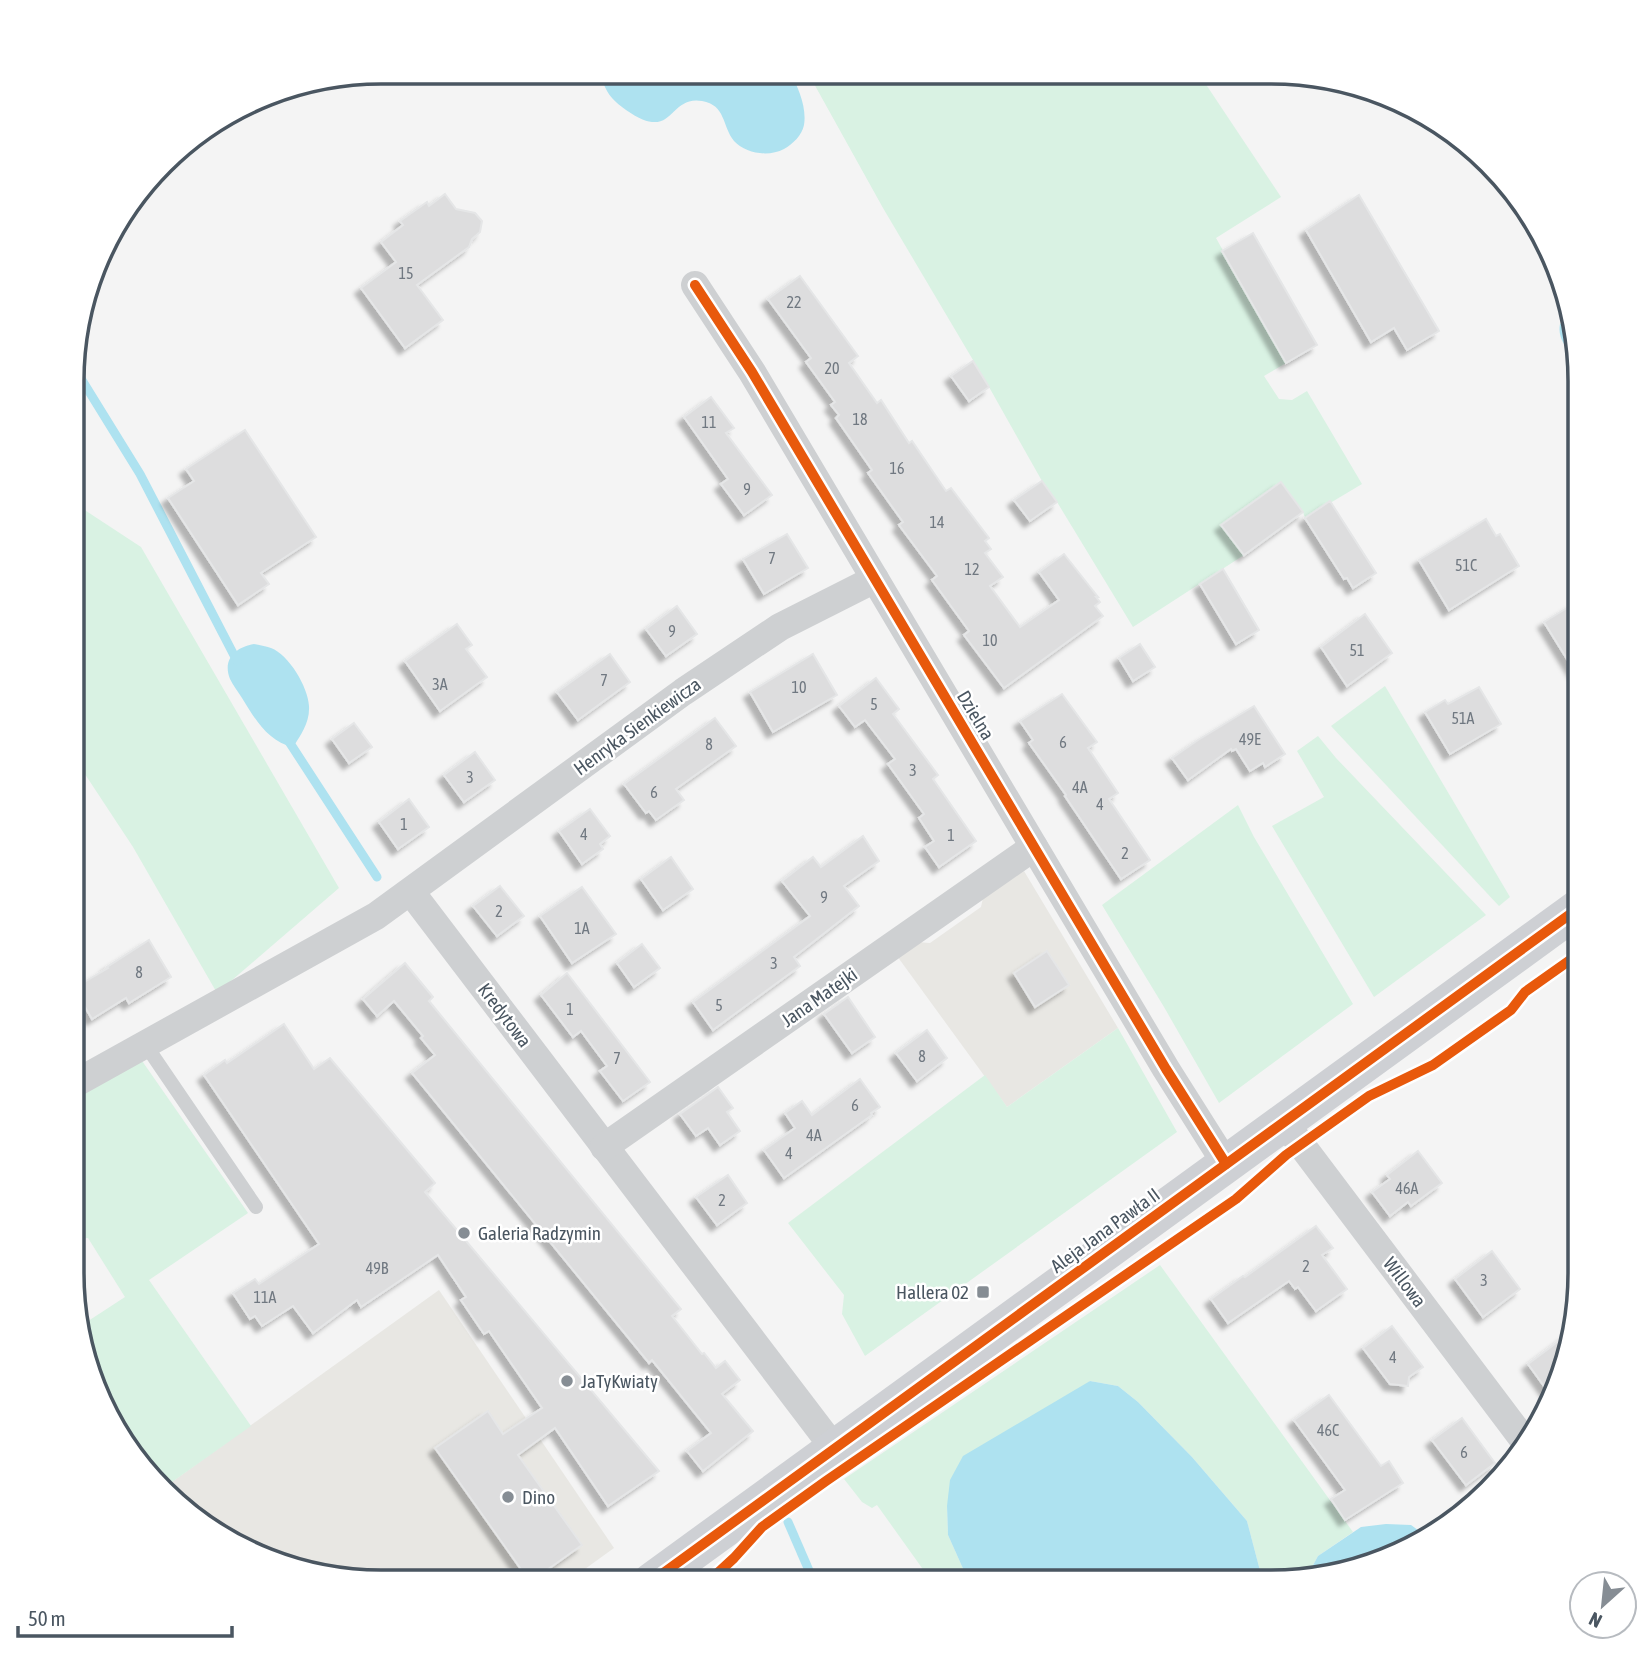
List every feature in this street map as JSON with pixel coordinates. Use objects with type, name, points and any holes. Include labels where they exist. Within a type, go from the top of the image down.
[{"type":"street","name":"Dzielna","points":[[695,285],[752,372],[1166,1069],[1226,1164]]},
{"type":"street","name":"Henryka Sienkiewicza","points":[[411,892],[694,685],[780,627],[875,579]]},
{"type":"street","name":"Jana Matejki","points":[[604,1147],[1034,847]]},
{"type":"street","points":[[84,1078],[376,916],[411,892]]},
{"type":"street","name":"Kredytowa","points":[[411,892],[834,1448]]},
{"type":"street","name":"Aleja Jana Pawła II","points":[[667,1570],[1568,916]]},
{"type":"street","name":"Willowa","points":[[1284,1122],[1520,1435]]},
{"type":"lane","points":[[145,1044],[256,1207]]},
{"type":"shaded area","points":[[1024,871],[1118,1028],[1007,1107],[897,956],[917,942],[930,943],[981,907],[983,898]]},
{"type":"shaded area","points":[[439,1290],[614,1548],[584,1570],[381,1570],[342,1567],[304,1560],[250,1539],[200,1509],[171,1483]]},
{"type":"green space","points":[[814,84],[1206,84],[1281,197],[1216,238],[1286,363],[1264,376],[1279,399],[1292,400],[1307,391],[1362,484],[1305,518],[1303,512],[1221,525],[1244,555],[1133,627],[1042,481]]},
{"type":"green space","points":[[84,510],[141,547],[339,888],[217,993],[133,847],[84,773]]},
{"type":"green space","points":[[1385,686],[1510,897],[1499,906],[1331,726]]},
{"type":"green space","points":[[1318,736],[1486,915],[1374,997],[1272,826],[1324,797],[1297,751]]},
{"type":"green space","points":[[1238,805],[1254,837],[1353,1004],[1219,1103],[1102,905]]},
{"type":"green space","points":[[1118,1028],[1177,1132],[865,1356],[842,1314],[844,1295],[788,1223],[985,1075],[1007,1107]]},
{"type":"green space","points":[[140,1058],[248,1213],[149,1280],[251,1426],[171,1483],[145,1454],[124,1422],[107,1387],[94,1350],[88,1321],[125,1297],[88,1238],[84,1238],[84,1090]]},
{"type":"green space","points":[[1160,1265],[1353,1532],[1318,1556],[1312,1567],[1260,1570],[1247,1521],[1192,1457],[1138,1402],[1118,1386],[1090,1381],[947,1506],[948,1535],[964,1570],[923,1570],[877,1505],[872,1508],[862,1502],[844,1479]]},
{"type":"water","points":[[604,84],[796,84],[805,118],[801,132],[791,145],[772,153],[758,153],[745,149],[734,141],[720,111],[710,103],[691,101],[662,121],[654,122],[642,119],[622,107]]},
{"type":"water","points":[[1562,323],[1565,345],[1560,335]]},
{"type":"water","points":[[254,644],[271,648],[284,657],[291,664],[305,690],[309,706],[308,717],[293,747],[269,735],[230,679],[228,666],[232,655]]},
{"type":"water","points":[[1090,1381],[1118,1386],[1138,1402],[1192,1457],[1247,1521],[1260,1570],[964,1570],[948,1535],[947,1506],[950,1480],[963,1456]]},
{"type":"water","points":[[1411,1525],[1419,1531],[1367,1554],[1312,1567],[1318,1556],[1361,1527]]},
{"type":"building","points":[[445,194],[456,209],[475,213],[482,221],[480,232],[472,239],[469,247],[417,285],[443,320],[405,348],[361,288],[396,262],[381,242],[403,225],[400,221],[427,202],[429,206]]},
{"type":"building","points":[[1359,195],[1439,331],[1407,350],[1394,328],[1371,342],[1306,230]]},
{"type":"building","points":[[1253,233],[1317,345],[1286,363],[1222,251]]},
{"type":"building","points":[[800,276],[858,356],[849,363],[877,403],[881,400],[909,443],[912,441],[946,491],[951,488],[989,538],[985,541],[991,549],[985,553],[1003,577],[990,586],[1020,627],[1059,600],[1039,572],[1064,554],[1098,597],[1100,602],[1095,606],[1103,616],[1004,688],[964,635],[969,631],[932,580],[937,576],[899,525],[903,522],[868,473],[872,470],[836,418],[839,415],[831,405],[835,402],[806,362],[811,358],[768,299]]},
{"type":"building","points":[[973,361],[989,387],[969,401],[951,376]]},
{"type":"building","points":[[711,397],[734,428],[726,433],[772,495],[744,515],[721,484],[728,479],[684,417]]},
{"type":"building","points":[[245,430],[316,537],[261,573],[269,584],[238,605],[168,498],[194,481],[186,469]]},
{"type":"building","points":[[1042,481],[1057,502],[1030,521],[1014,500]]},
{"type":"building","points":[[1281,482],[1303,512],[1244,555],[1221,525]]},
{"type":"building","points":[[1330,501],[1376,573],[1353,588],[1347,578],[1344,579],[1305,518]]},
{"type":"building","points":[[1486,519],[1496,536],[1500,534],[1519,566],[1449,610],[1419,560]]},
{"type":"building","points":[[787,534],[808,568],[764,594],[743,559]]},
{"type":"building","points":[[1223,569],[1259,630],[1236,644],[1200,584]]},
{"type":"building","points":[[677,606],[697,634],[666,656],[646,629]]},
{"type":"building","points":[[1568,607],[1568,661],[1544,622]]},
{"type":"building","points":[[1365,614],[1392,653],[1347,686],[1321,647]]},
{"type":"building","points":[[457,624],[472,645],[466,649],[487,677],[440,711],[405,661]]},
{"type":"building","points":[[1140,644],[1155,667],[1133,681],[1119,658]]},
{"type":"building","points":[[610,654],[630,682],[578,720],[557,692]]},
{"type":"building","points":[[813,654],[837,695],[773,732],[750,692]]},
{"type":"building","points":[[876,678],[899,709],[893,714],[938,775],[933,779],[976,841],[939,867],[925,847],[934,841],[919,818],[924,814],[888,764],[895,759],[865,720],[855,727],[839,706]]},
{"type":"building","points":[[1479,687],[1501,724],[1450,754],[1425,712],[1445,700],[1448,704]]},
{"type":"building","points":[[1062,694],[1097,742],[1088,748],[1118,793],[1109,799],[1150,860],[1121,879],[1029,743],[1033,740],[1020,721]]},
{"type":"building","points":[[1254,706],[1285,754],[1265,767],[1263,763],[1250,771],[1236,749],[1231,749],[1188,780],[1172,758]]},
{"type":"building","points":[[715,718],[736,746],[676,789],[684,800],[656,820],[649,811],[646,813],[624,784]]},
{"type":"building","points":[[354,723],[372,747],[349,763],[332,739]]},
{"type":"building","points":[[475,752],[495,780],[464,802],[444,775]]},
{"type":"building","points":[[409,799],[429,827],[398,849],[379,822]]},
{"type":"building","points":[[590,809],[610,836],[600,844],[603,849],[582,864],[559,831]]},
{"type":"building","points":[[863,836],[879,861],[844,886],[859,906],[794,957],[800,966],[713,1030],[693,1002],[810,916],[782,881],[813,857],[821,867]]},
{"type":"building","points":[[671,857],[693,889],[663,910],[641,879]]},
{"type":"building","points":[[500,886],[524,916],[497,936],[473,906]]},
{"type":"building","points":[[582,887],[616,934],[572,963],[540,916]]},
{"type":"building","points":[[149,940],[171,977],[129,1003],[126,998],[92,1019],[84,1005],[84,982]]},
{"type":"building","points":[[642,944],[660,968],[634,987],[617,963]]},
{"type":"building","points":[[1047,951],[1069,985],[1035,1007],[1014,973]]},
{"type":"building","points":[[405,963],[433,997],[429,1001],[681,1309],[672,1316],[702,1354],[704,1353],[716,1368],[725,1361],[740,1380],[722,1394],[753,1431],[703,1471],[687,1451],[711,1433],[652,1360],[649,1363],[412,1073],[435,1055],[421,1038],[423,1036],[394,1001],[377,1016],[363,999]]},
{"type":"building","points":[[567,973],[650,1082],[623,1101],[600,1071],[607,1066],[581,1031],[573,1037],[541,995]]},
{"type":"building","points":[[848,997],[875,1037],[852,1053],[824,1014]]},
{"type":"building","points":[[284,1024],[314,1069],[330,1058],[435,1183],[425,1192],[659,1471],[608,1506],[555,1428],[518,1455],[582,1545],[547,1570],[521,1570],[435,1448],[488,1411],[503,1434],[542,1408],[489,1331],[484,1334],[461,1300],[466,1297],[438,1255],[361,1307],[357,1300],[313,1333],[293,1306],[262,1326],[255,1316],[250,1319],[233,1293],[255,1279],[259,1284],[319,1244],[204,1075],[225,1060],[227,1063]]},
{"type":"building","points":[[927,1030],[947,1058],[917,1081],[896,1053]]},
{"type":"building","points":[[860,1079],[880,1107],[784,1178],[764,1150],[795,1128],[785,1113],[802,1101],[812,1115]]},
{"type":"building","points":[[718,1087],[733,1108],[727,1112],[740,1131],[720,1145],[708,1128],[696,1136],[680,1114]]},
{"type":"building","points":[[1418,1151],[1442,1183],[1411,1206],[1408,1202],[1390,1216],[1372,1192],[1390,1179],[1387,1175]]},
{"type":"building","points":[[728,1175],[747,1203],[717,1225],[696,1197]]},
{"type":"building","points":[[1316,1226],[1333,1248],[1322,1255],[1347,1289],[1316,1311],[1298,1287],[1295,1289],[1289,1281],[1228,1323],[1211,1299]]},
{"type":"building","points":[[1492,1251],[1520,1289],[1483,1317],[1455,1279]]},
{"type":"building","points":[[1392,1326],[1423,1367],[1409,1377],[1408,1386],[1390,1384],[1363,1348]]},
{"type":"building","points":[[1560,1340],[1545,1387],[1528,1364]]},
{"type":"building","points":[[1329,1395],[1381,1466],[1389,1461],[1403,1483],[1345,1520],[1331,1499],[1345,1490],[1294,1420]]},
{"type":"building","points":[[1462,1418],[1495,1463],[1466,1485],[1432,1440]]},
{"type":"waterway","points":[[84,383],[140,474],[237,661]]},
{"type":"waterway","points":[[286,737],[377,877]]},
{"type":"waterway","points":[[788,1522],[809,1570]]},
{"type":"cycle path","points":[[695,285],[752,372],[1166,1069],[1226,1164]]},
{"type":"cycle path","points":[[668,1570],[1568,916]]},
{"type":"cycle path","points":[[721,1570],[762,1527],[826,1481],[1236,1199],[1286,1155],[1369,1096],[1433,1065],[1511,1010],[1525,992],[1568,962]]},
{"type":"place","name":"Galeria Radzymin","points":[[464,1233]]},
{"type":"place","name":"Hallera 02","points":[[983,1292]]},
{"type":"place","name":"JaTyKwiaty","points":[[567,1381]]},
{"type":"place","name":"Dino","points":[[508,1497]]}]
